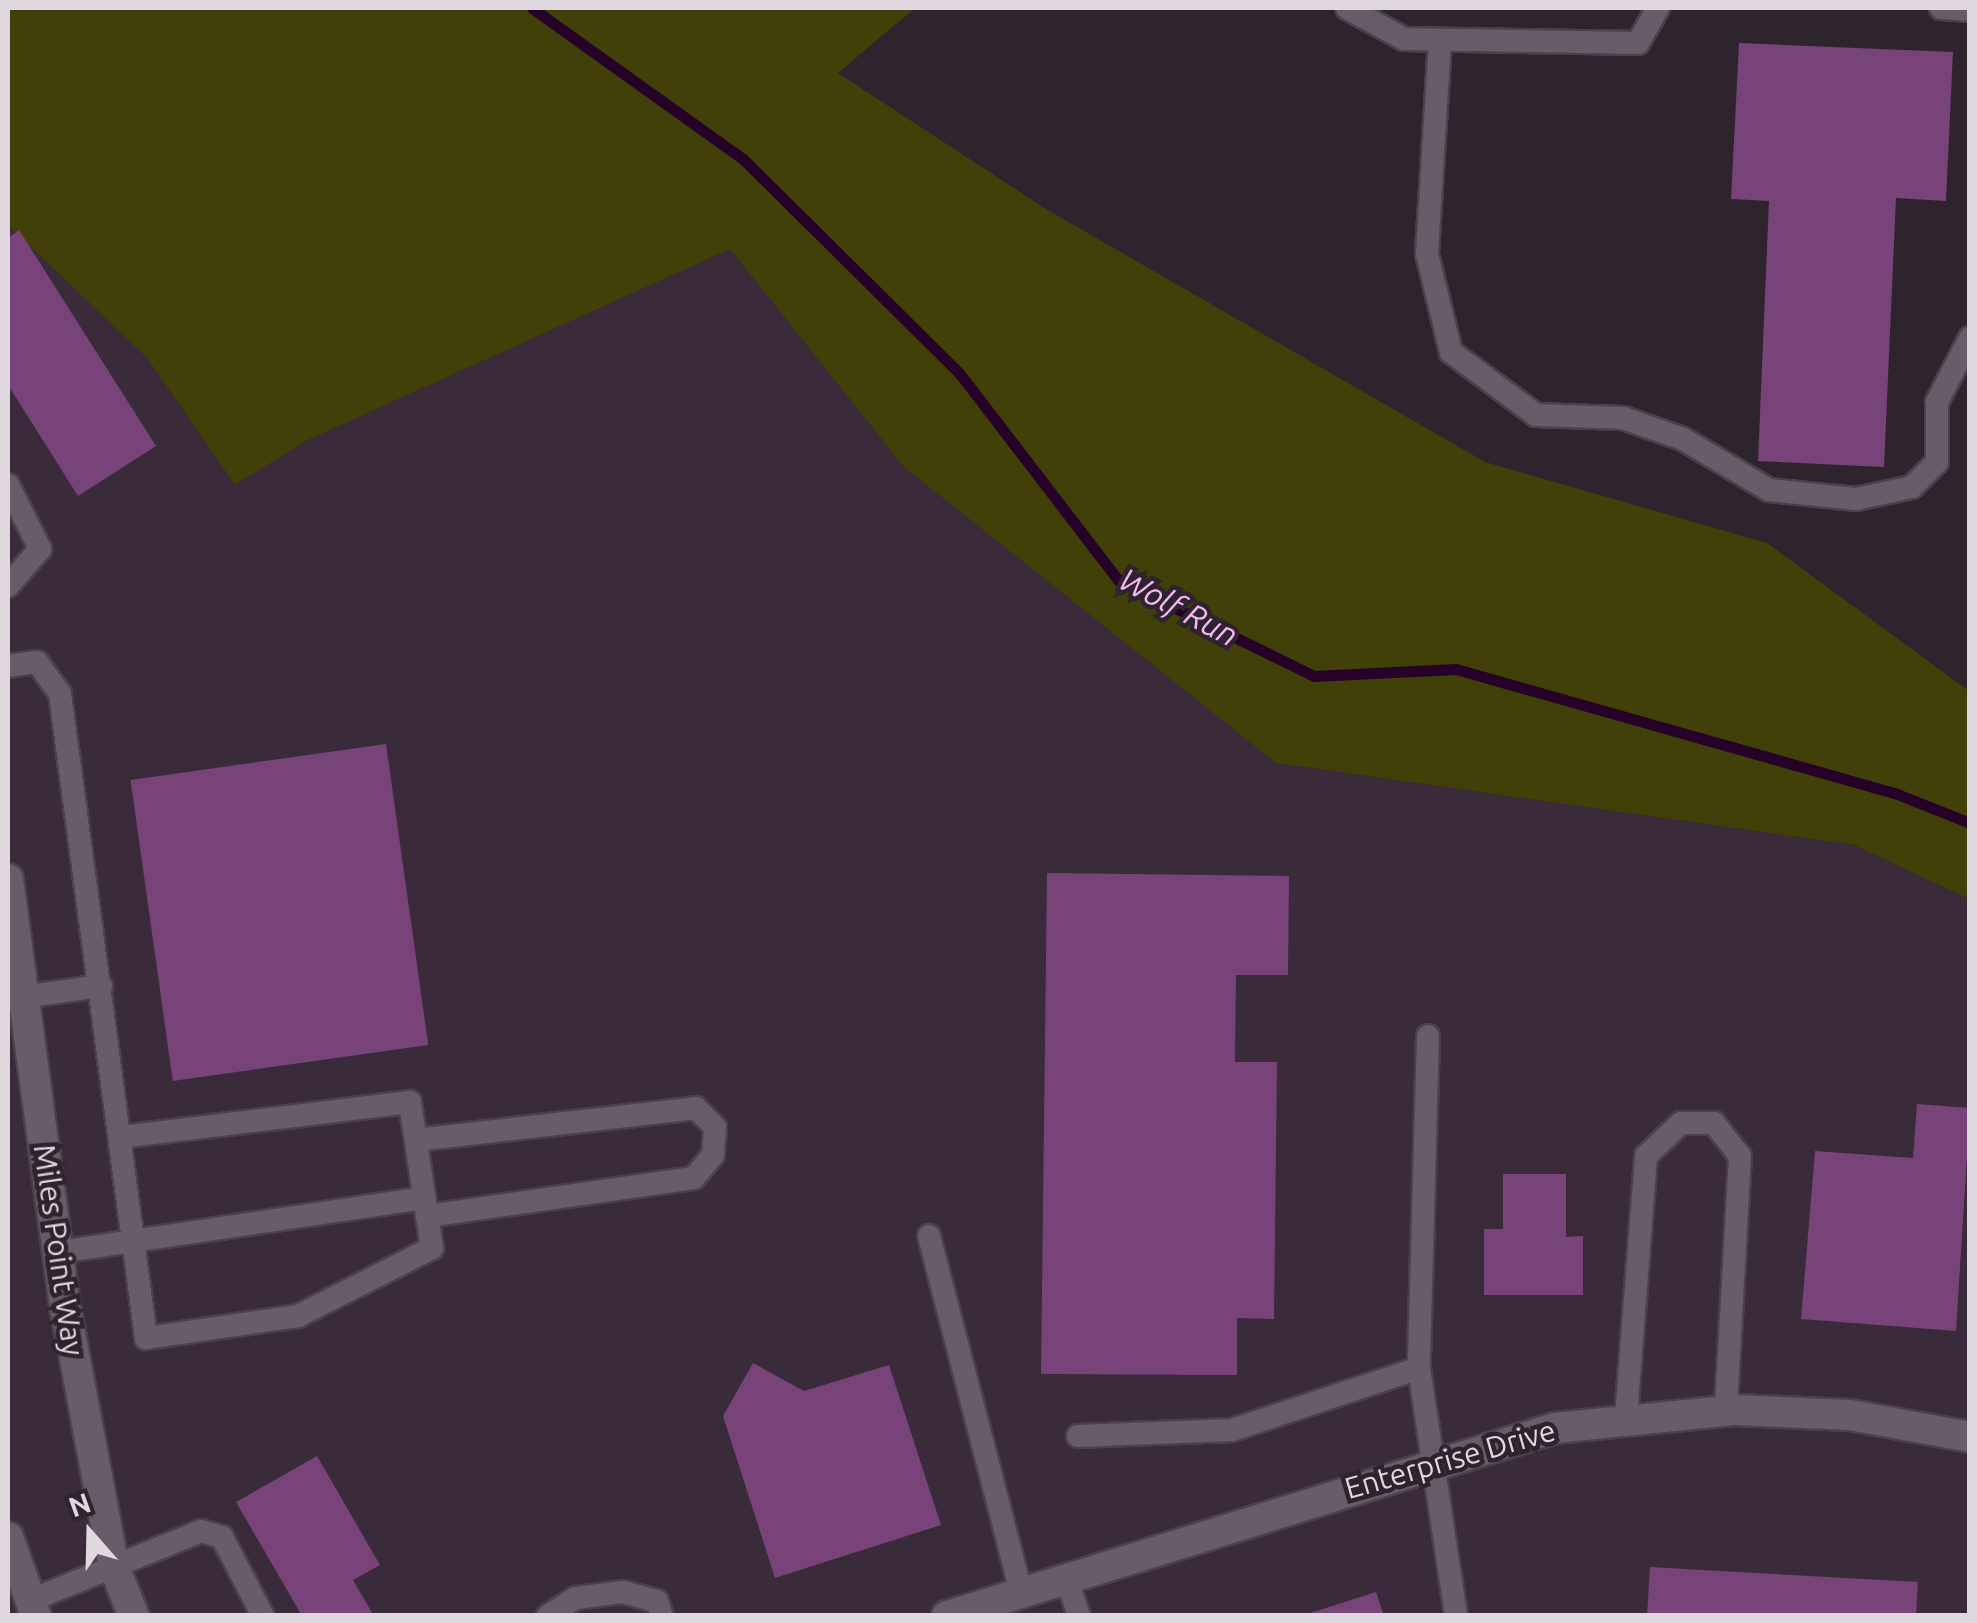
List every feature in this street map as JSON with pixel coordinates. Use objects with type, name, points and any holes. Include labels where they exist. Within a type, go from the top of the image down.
[{"type":"street","name":"Miles Point Way","points":[[8,879],[15,998],[114,1566],[134,1616]]},
{"type":"street","name":"Enterprise Drive","points":[[947,1616],[1427,1461],[1626,1417],[1726,1410],[1850,1415],[1970,1437]]},
{"type":"street","points":[[8,1537],[32,1608]]},
{"type":"lane","points":[[1347,8],[1404,39],[1638,43],[1658,8]]},
{"type":"lane","points":[[1941,8],[1970,10]]},
{"type":"lane","points":[[1440,40],[1427,254],[1451,352],[1536,415],[1623,418],[1683,440],[1769,490],[1856,499],[1912,487],[1938,462],[1937,402],[1970,338]]},
{"type":"lane","points":[[8,485],[40,549],[8,586]]},
{"type":"lane","points":[[8,666],[37,662],[60,694],[146,1338],[298,1316],[432,1248],[410,1102],[120,1137]]},
{"type":"lane","points":[[15,998],[101,986]]},
{"type":"lane","points":[[1428,1036],[1418,1368],[1427,1461],[1456,1616]]},
{"type":"lane","points":[[60,1252],[694,1178],[713,1155],[714,1127],[696,1108],[416,1140]]},
{"type":"lane","points":[[1626,1417],[1646,1156],[1682,1123],[1714,1123],[1740,1156],[1726,1410]]},
{"type":"lane","points":[[929,1236],[1021,1593]]},
{"type":"lane","points":[[1078,1436],[1232,1430],[1418,1368]]},
{"type":"lane","points":[[32,1608],[114,1566],[201,1531],[222,1537],[263,1616]]},
{"type":"lane","points":[[1067,1578],[1080,1616]]},
{"type":"lane","points":[[548,1616],[576,1598],[622,1592],[657,1602],[662,1616]]},
{"type":"shaded area","points":[[8,8],[915,8],[838,73],[1046,209],[1485,462],[1767,543],[1969,691],[1969,899],[1854,845],[1276,763],[904,467],[730,249],[308,440],[235,485],[147,358],[8,225]]},
{"type":"shaded area","points":[[8,225],[147,358],[235,485],[308,440],[730,249],[904,467],[1276,763],[1854,845],[1969,899],[1969,1615],[8,1615]]},
{"type":"building","points":[[1739,43],[1953,52],[1946,201],[1896,198],[1884,467],[1758,461],[1769,201],[1731,199]]},
{"type":"building","points":[[19,230],[156,446],[78,496],[8,385],[8,238]]},
{"type":"building","points":[[386,744],[428,1045],[173,1081],[131,780]]},
{"type":"building","points":[[1047,873],[1289,876],[1288,975],[1236,975],[1235,1062],[1277,1062],[1274,1319],[1237,1318],[1237,1375],[1041,1374]]},
{"type":"building","points":[[1917,1104],[1970,1108],[1956,1331],[1801,1319],[1815,1151],[1913,1158]]},
{"type":"building","points":[[1503,1174],[1566,1174],[1566,1237],[1583,1236],[1583,1295],[1484,1295],[1484,1229],[1503,1229]]},
{"type":"building","points":[[753,1363],[804,1391],[889,1365],[941,1525],[775,1578],[723,1416]]},
{"type":"building","points":[[317,1456],[380,1565],[353,1580],[374,1616],[302,1616],[236,1502]]},
{"type":"building","points":[[1650,1567],[1918,1582],[1916,1616],[1647,1616]]},
{"type":"building","points":[[1376,1592],[1384,1616],[1304,1616],[1304,1615]]},
{"type":"waterway","name":"Wolf Run","points":[[532,8],[743,159],[960,374],[1118,580],[1314,676],[1456,669],[1897,794],[1970,823]]}]
